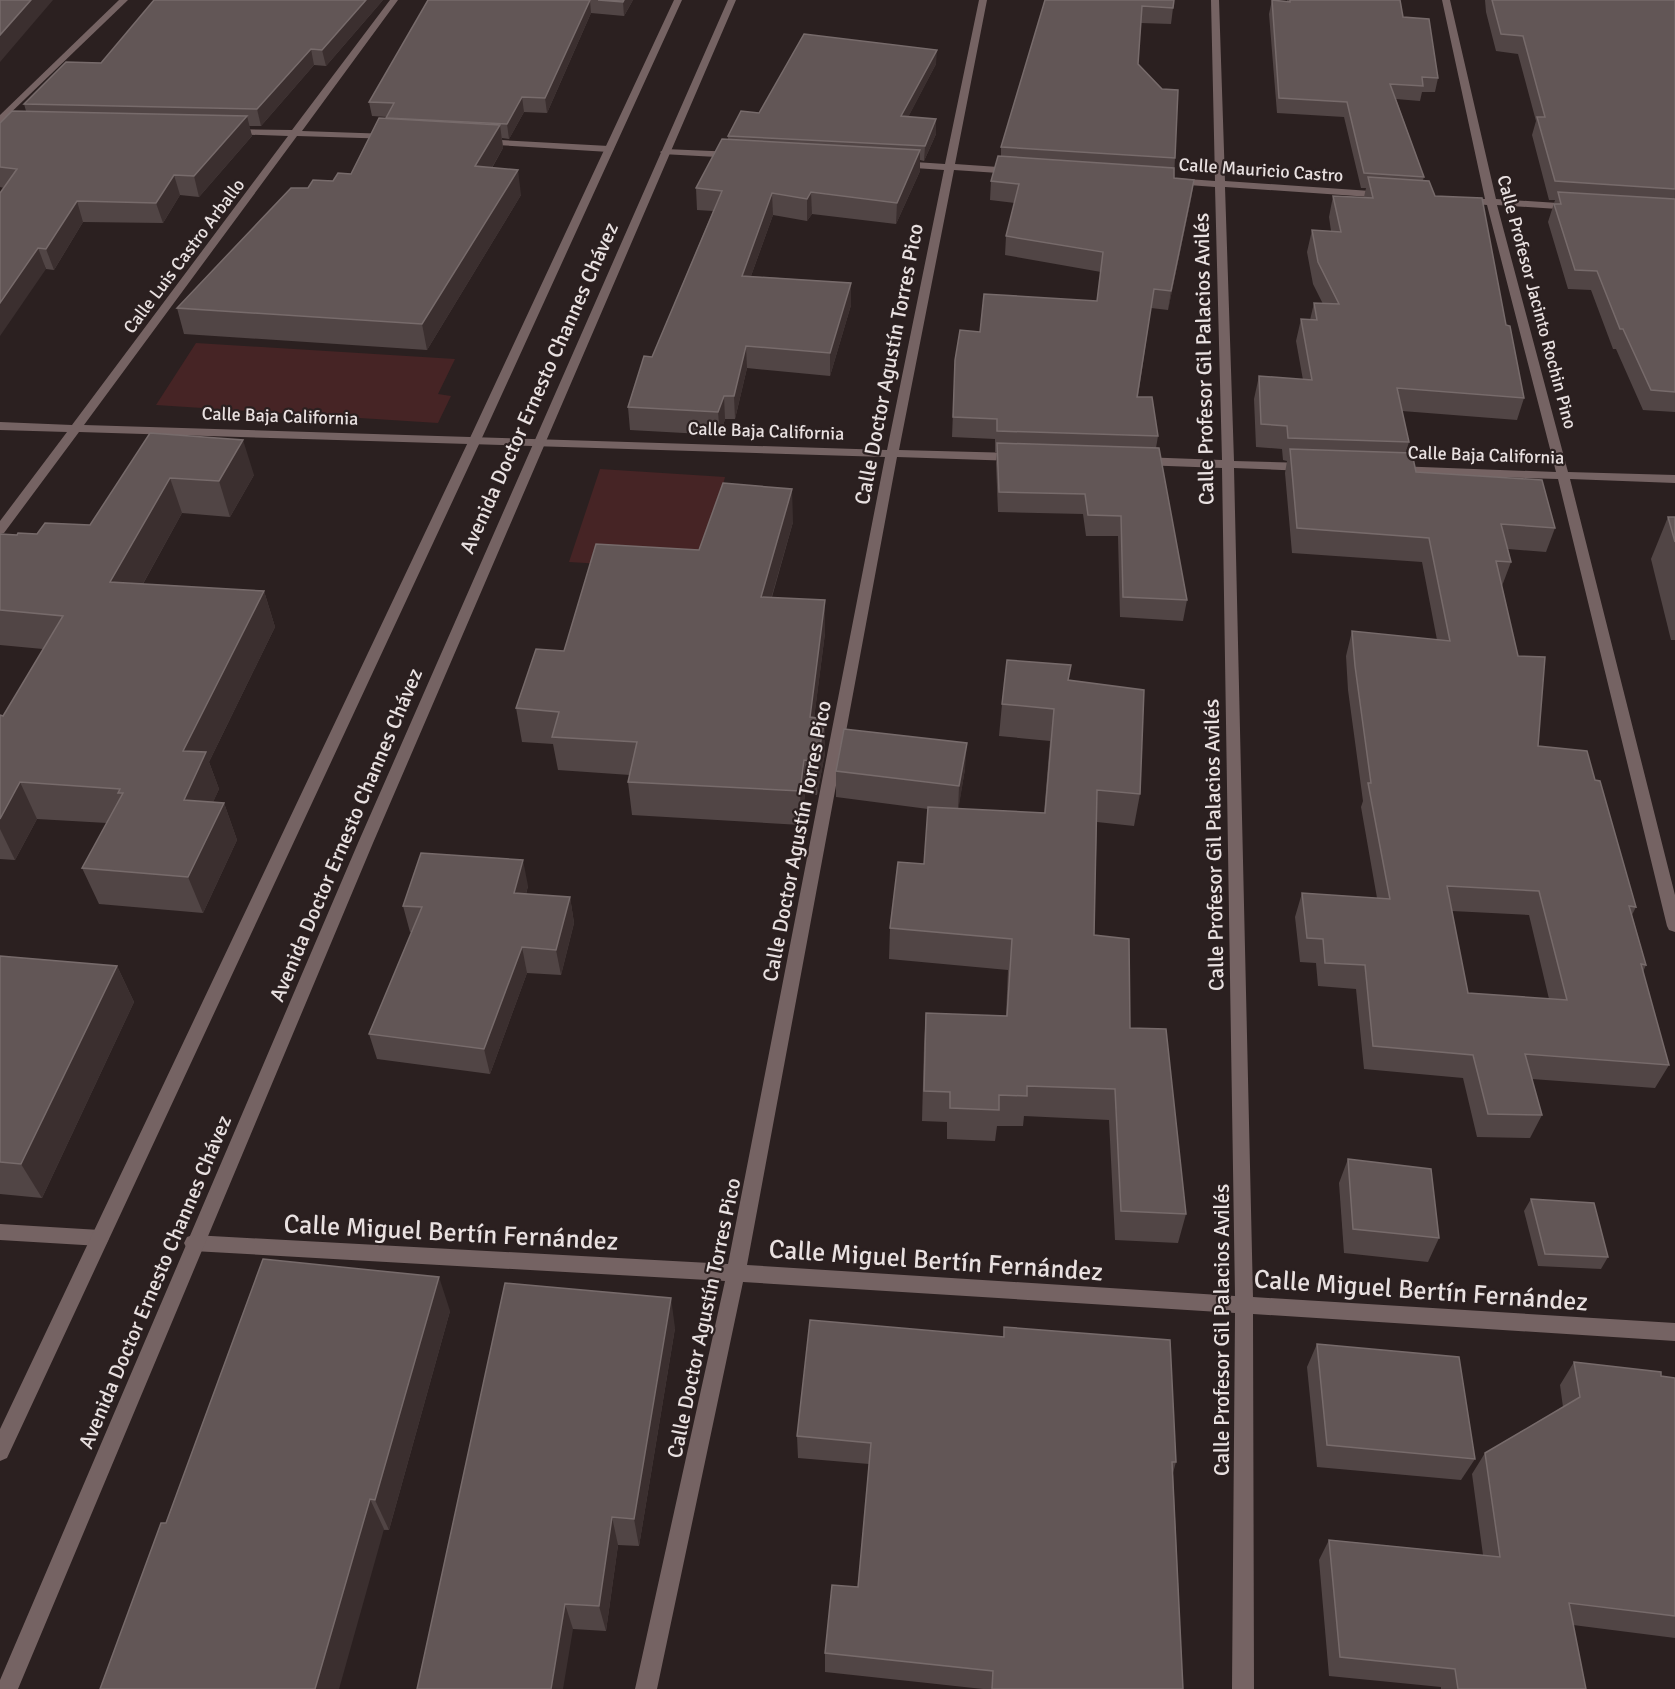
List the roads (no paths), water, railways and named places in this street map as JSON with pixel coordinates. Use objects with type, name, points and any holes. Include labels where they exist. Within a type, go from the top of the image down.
[{"type":"street","points":[[0,120],[124,0]]},
{"type":"street","name":"Calle Luis Castro Arballo","points":[[0,530],[394,0]]},
{"type":"street","name":"Avenida Doctor Ernesto Channes Chávez","points":[[0,1451],[475,440],[678,0]]},
{"type":"street","name":"Avenida Doctor Ernesto Channes Chávez","points":[[7,1689],[193,1243],[537,442],[732,0]]},
{"type":"street","name":"Calle Doctor Agustín Torres Pico","points":[[646,1689],[736,1273],[892,453],[983,0]]},
{"type":"street","name":"Calle Profesor Gil Palacios Avilés","points":[[1215,0],[1228,464],[1244,1305],[1243,1689]]},
{"type":"street","name":"Calle Profesor Jacinto Rochin Pino","points":[[1446,0],[1491,201],[1563,475],[1675,926]]},
{"type":"street","points":[[0,125],[12,125]]},
{"type":"street","points":[[225,130],[400,138]]},
{"type":"street","points":[[470,141],[609,148]]},
{"type":"street","points":[[665,152],[748,156]]},
{"type":"street","points":[[891,164],[1021,171]]},
{"type":"street","name":"Calle Mauricio Castro","points":[[1162,180],[1397,195]]},
{"type":"street","points":[[1456,199],[1583,207]]},
{"type":"street","name":"Calle Baja California","points":[[0,426],[1024,458]]},
{"type":"street","points":[[1132,461],[1324,467]]},
{"type":"street","name":"Calle Baja California","points":[[1383,469],[1675,479]]},
{"type":"street","points":[[0,1232],[100,1238]]},
{"type":"street","name":"Calle Miguel Bertín Fernández","points":[[193,1243],[736,1273],[1675,1332]]}]
